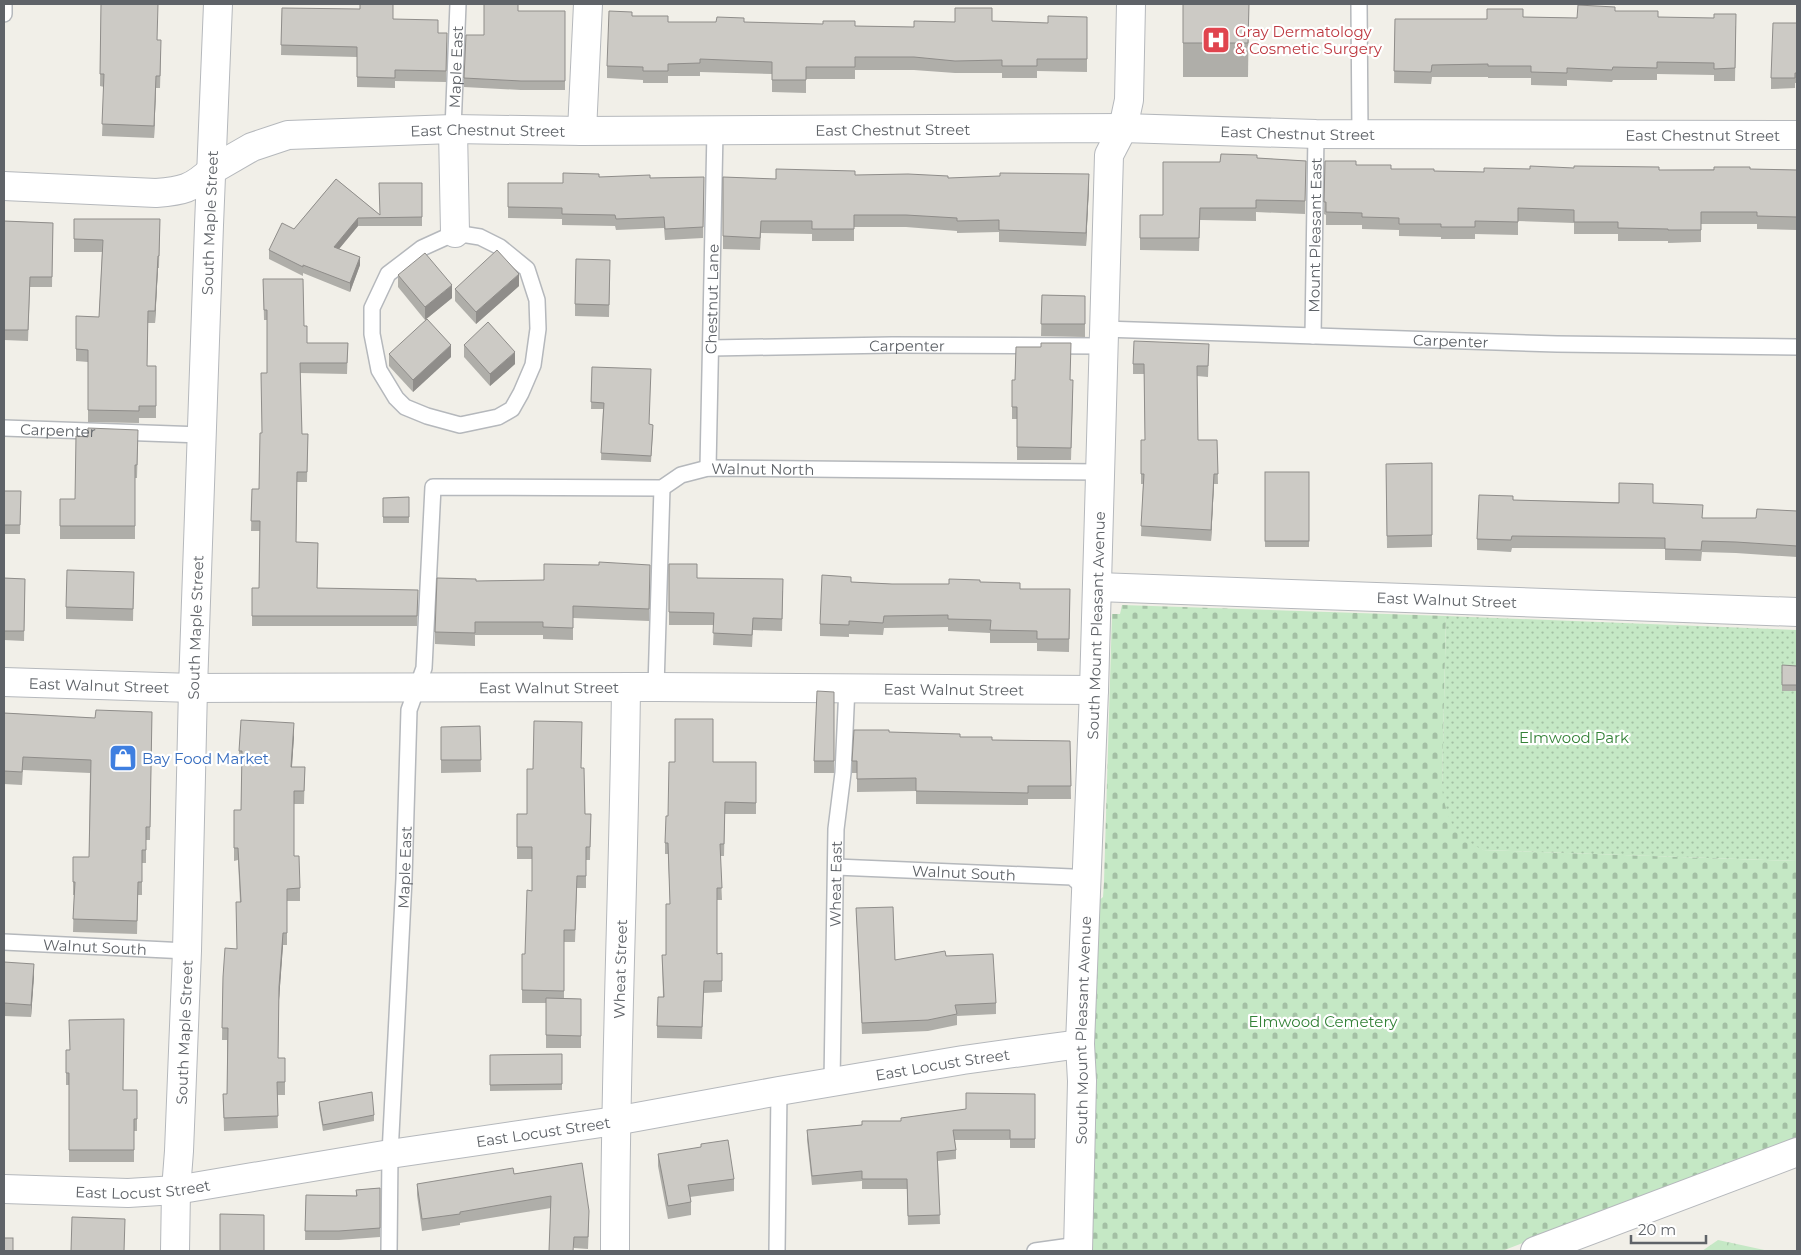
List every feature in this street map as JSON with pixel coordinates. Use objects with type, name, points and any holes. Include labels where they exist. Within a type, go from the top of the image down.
[{"type":"street","name":"South Maple Street","points":[[175,1251],[187,951],[193,688],[208,225],[212,170],[218,4]]},
{"type":"street","points":[[582,131],[588,4]]},
{"type":"street","name":"South Mount Pleasant Avenue","points":[[1078,1248],[1082,1081],[1080,1044],[1094,690],[1108,154],[1123,128],[1129,100],[1131,4]]},
{"type":"street","name":"East Chestnut Street","points":[[4,186],[156,193],[180,191],[201,180],[212,170],[252,148],[288,135],[453,130],[715,131],[1123,128],[1316,134],[1797,135]]},
{"type":"street","points":[[453,130],[454,233]]},
{"type":"street","name":"East Walnut Street","points":[[1097,587],[1797,612]]},
{"type":"street","name":"East Walnut Street","points":[[4,682],[193,688],[656,687],[1094,690]]},
{"type":"street","name":"Wheat Street","points":[[615,1251],[615,1121],[625,803],[626,687]]},
{"type":"street","name":"East Locust Street","points":[[4,1189],[128,1193],[176,1190],[390,1154],[615,1121],[779,1091],[1026,1050],[1080,1044]]},
{"type":"street","points":[[1535,1251],[1797,1152]]},
{"type":"lane","points":[[4,4],[4,14]]},
{"type":"lane","name":"Maple East","points":[[453,130],[458,4]]},
{"type":"lane","points":[[1359,4],[1360,133]]},
{"type":"lane","name":"Chestnut Lane","points":[[708,468],[715,131]]},
{"type":"lane","name":"Mount Pleasant East","points":[[1313,336],[1316,134]]},
{"type":"lane","points":[[454,233],[480,237],[494,244],[515,258],[527,270],[537,300],[538,329],[533,365],[512,409],[498,418],[460,425],[427,416],[405,407],[401,403],[379,370],[372,334],[372,308],[388,274],[422,248],[454,233]]},
{"type":"lane","name":"Carpenter","points":[[711,348],[892,345],[1103,337],[1313,336],[1557,344],[1797,347]]},
{"type":"lane","name":"Carpenter","points":[[4,428],[202,435]]},
{"type":"lane","name":"Walnut North","points":[[662,488],[682,475],[708,468],[1099,472]]},
{"type":"lane","name":"Maple East","points":[[389,1251],[390,1154],[404,879],[409,710],[424,668],[433,487],[662,488]]},
{"type":"lane","points":[[656,687],[662,488]]},
{"type":"lane","name":"Wheat East","points":[[832,1082],[836,829],[842,773],[847,688]]},
{"type":"lane","name":"Walnut South","points":[[836,867],[1072,877],[1087,890]]},
{"type":"lane","name":"Walnut South","points":[[4,942],[187,951]]},
{"type":"lane","points":[[777,1251],[779,1091]]},
{"type":"lane","points":[[1035,1251],[1078,1248]]},
{"type":"green space","name":"Elmwood Cemetery","points":[[1122,605],[1446,616],[1442,788],[1483,850],[1797,861],[1797,1137],[1502,1251],[1088,1251],[1097,902],[1103,897],[1104,882],[1112,614],[1120,614]]},
{"type":"green space","name":"Elmwood Park","points":[[1446,616],[1797,630],[1797,861],[1483,850],[1473,845],[1458,832],[1449,818],[1442,788]]},
{"type":"green space","points":[[1718,1240],[1769,1251],[1702,1251]]},
{"type":"building","points":[[101,4],[158,4],[157,40],[161,40],[160,76],[156,76],[154,126],[102,124],[104,74],[100,74]]},
{"type":"building","points":[[360,4],[393,4],[393,19],[438,20],[438,33],[447,33],[446,71],[395,70],[395,78],[357,77],[357,47],[281,45],[282,8],[360,9]]},
{"type":"building","points":[[484,4],[518,4],[518,11],[565,11],[565,81],[464,78],[466,35],[484,35]]},
{"type":"building","points":[[1183,4],[1249,4],[1248,43],[1183,43]]},
{"type":"building","points":[[1578,5],[1615,7],[1615,11],[1658,11],[1658,17],[1714,18],[1714,14],[1736,14],[1735,68],[1714,69],[1714,63],[1657,62],[1657,68],[1613,67],[1612,70],[1567,68],[1567,73],[1531,72],[1531,66],[1488,66],[1488,64],[1432,65],[1431,72],[1394,71],[1395,19],[1487,19],[1487,9],[1523,9],[1523,17],[1577,18]]},
{"type":"building","points":[[955,8],[992,8],[992,21],[1048,23],[1048,16],[1087,17],[1087,59],[1037,59],[1037,66],[1002,66],[1002,60],[955,61],[914,57],[855,57],[855,67],[806,67],[806,80],[772,80],[772,62],[700,59],[700,63],[668,64],[668,71],[643,71],[643,67],[607,66],[609,11],[632,12],[632,16],[668,16],[668,22],[716,22],[717,17],[744,18],[744,22],[823,24],[823,21],[855,21],[855,26],[914,27],[914,21],[955,22]]},
{"type":"building","points":[[1773,23],[1797,23],[1797,73],[1795,73],[1795,78],[1771,78]]},
{"type":"building","points":[[1221,154],[1257,155],[1257,158],[1306,161],[1305,201],[1256,200],[1256,208],[1200,208],[1199,238],[1140,238],[1140,215],[1163,215],[1163,162],[1220,162]]},
{"type":"building","points":[[1325,161],[1356,161],[1356,165],[1391,165],[1391,169],[1484,172],[1484,168],[1530,169],[1530,166],[1574,168],[1574,166],[1659,167],[1659,170],[1714,170],[1714,167],[1750,167],[1750,169],[1797,170],[1797,217],[1757,216],[1757,212],[1701,212],[1701,230],[1668,230],[1618,228],[1618,222],[1574,222],[1574,210],[1518,208],[1518,222],[1475,221],[1475,227],[1441,227],[1441,224],[1399,224],[1399,218],[1362,217],[1362,213],[1326,212],[1326,202],[1324,202]]},
{"type":"building","points":[[776,169],[855,171],[855,175],[908,174],[948,176],[948,178],[1000,176],[1000,173],[1089,174],[1086,233],[999,230],[999,220],[957,221],[957,218],[906,215],[854,215],[854,229],[812,229],[812,221],[761,221],[760,238],[723,236],[723,177],[776,179]]},
{"type":"building","points":[[563,173],[599,174],[599,177],[650,175],[650,178],[704,177],[703,227],[665,229],[664,217],[616,219],[615,215],[562,214],[562,208],[508,207],[508,183],[563,183]]},
{"type":"building","points":[[336,179],[380,215],[379,183],[422,183],[422,217],[358,218],[334,247],[360,257],[350,283],[303,265],[303,267],[269,250],[282,223],[294,229]]},
{"type":"building","points":[[74,219],[160,219],[155,311],[148,311],[147,366],[156,366],[156,406],[139,406],[139,411],[88,410],[88,350],[76,349],[76,316],[99,317],[103,240],[74,239]]},
{"type":"building","points":[[4,221],[53,223],[52,277],[30,277],[28,330],[4,330]]},
{"type":"building","points":[[497,250],[519,274],[476,312],[455,289]]},
{"type":"building","points":[[425,253],[452,285],[425,307],[398,275]]},
{"type":"building","points":[[576,259],[610,260],[609,305],[575,304]]},
{"type":"building","points":[[263,279],[303,279],[304,326],[307,326],[307,343],[348,343],[347,363],[300,363],[302,434],[308,434],[307,472],[297,472],[296,542],[318,543],[317,588],[418,590],[417,616],[252,616],[252,588],[259,588],[260,521],[251,521],[252,489],[259,489],[260,433],[262,433],[261,373],[267,373],[267,310],[264,310]]},
{"type":"building","points":[[1042,295],[1085,296],[1085,324],[1041,324]]},
{"type":"building","points":[[427,319],[451,345],[413,380],[389,354]]},
{"type":"building","points":[[488,322],[515,352],[490,374],[464,345]]},
{"type":"building","points":[[1134,341],[1209,344],[1208,366],[1197,366],[1198,440],[1217,440],[1218,474],[1214,474],[1211,530],[1141,526],[1144,474],[1141,474],[1141,440],[1145,440],[1144,364],[1133,364]]},
{"type":"building","points":[[1041,343],[1071,343],[1070,380],[1073,380],[1071,448],[1017,447],[1017,407],[1012,407],[1012,380],[1015,380],[1016,347],[1041,347]]},
{"type":"building","points":[[592,367],[651,369],[649,424],[653,425],[651,456],[601,453],[604,403],[591,402]]},
{"type":"building","points":[[88,428],[138,430],[137,465],[135,465],[135,526],[60,526],[60,499],[75,499],[76,436],[88,437]]},
{"type":"building","points":[[1432,463],[1432,535],[1387,536],[1386,464]]},
{"type":"building","points":[[1265,472],[1309,472],[1309,541],[1265,541]]},
{"type":"building","points":[[1619,483],[1653,484],[1653,503],[1703,505],[1702,518],[1756,518],[1757,509],[1797,511],[1797,546],[1702,541],[1701,550],[1665,549],[1665,538],[1512,536],[1511,540],[1477,539],[1479,495],[1513,496],[1513,500],[1619,503]]},
{"type":"building","points":[[4,491],[21,491],[20,525],[4,525]]},
{"type":"building","points":[[409,497],[409,517],[383,517],[383,498]]},
{"type":"building","points":[[599,562],[650,565],[649,609],[573,606],[573,628],[543,627],[543,622],[475,622],[475,633],[435,632],[437,578],[476,579],[476,581],[544,580],[544,564],[599,565]]},
{"type":"building","points":[[669,564],[697,564],[697,578],[783,579],[782,619],[753,618],[752,635],[713,633],[714,613],[669,612]]},
{"type":"building","points":[[67,570],[134,572],[133,609],[66,607]]},
{"type":"building","points":[[822,575],[851,577],[851,582],[949,584],[949,579],[1020,583],[1020,589],[1070,589],[1069,639],[1037,639],[1037,631],[990,630],[991,620],[948,619],[948,615],[884,616],[883,623],[849,621],[849,625],[820,624]]},
{"type":"building","points":[[4,578],[25,579],[24,631],[4,631]]},
{"type":"building","points":[[1782,665],[1797,666],[1797,685],[1782,685]]},
{"type":"building","points":[[817,691],[834,692],[834,761],[814,761]]},
{"type":"building","points":[[96,710],[152,712],[150,827],[146,827],[146,850],[142,850],[142,882],[138,882],[137,921],[73,919],[75,882],[73,882],[73,857],[89,857],[91,760],[23,757],[22,772],[4,771],[4,713],[95,718]]},
{"type":"building","points":[[675,719],[713,719],[713,762],[756,762],[756,803],[725,802],[724,844],[720,844],[722,888],[717,888],[717,954],[722,953],[722,981],[704,981],[702,1027],[657,1026],[658,997],[664,997],[662,955],[666,955],[666,904],[670,904],[668,843],[665,843],[666,816],[668,816],[669,762],[675,762]]},
{"type":"building","points":[[241,720],[294,723],[291,767],[305,767],[304,791],[294,791],[294,856],[299,856],[300,888],[287,889],[287,933],[283,933],[279,987],[278,1058],[285,1058],[285,1082],[277,1082],[278,1116],[224,1118],[223,1094],[227,1094],[228,1028],[222,1028],[225,948],[237,949],[236,902],[241,902],[238,848],[234,848],[234,810],[241,810],[242,751],[239,751]]},
{"type":"building","points":[[534,721],[582,722],[581,768],[584,768],[585,814],[591,814],[590,847],[586,847],[586,876],[577,876],[575,930],[564,930],[564,991],[522,990],[522,954],[525,954],[527,890],[532,891],[532,847],[517,847],[517,814],[527,814],[527,769],[533,769]]},
{"type":"building","points":[[480,726],[481,760],[441,760],[441,727]]},
{"type":"building","points":[[854,730],[960,734],[960,737],[992,737],[992,740],[1070,741],[1071,786],[1028,786],[1028,793],[916,791],[916,778],[857,779],[857,761],[852,761]]},
{"type":"building","points":[[893,907],[895,960],[945,951],[946,956],[993,954],[996,1003],[955,1005],[957,1014],[928,1020],[862,1023],[856,908]]},
{"type":"building","points":[[4,962],[34,964],[31,1005],[4,1003]]},
{"type":"building","points":[[546,998],[581,999],[581,1036],[546,1035]]},
{"type":"building","points":[[124,1019],[123,1090],[137,1090],[137,1119],[134,1119],[134,1150],[69,1150],[69,1073],[66,1073],[66,1050],[70,1050],[69,1020]]},
{"type":"building","points":[[562,1054],[562,1084],[490,1085],[490,1055]]},
{"type":"building","points":[[372,1092],[374,1115],[323,1125],[319,1102]]},
{"type":"building","points":[[966,1093],[1035,1094],[1035,1139],[1010,1139],[1010,1130],[953,1130],[956,1150],[937,1152],[940,1215],[908,1216],[907,1179],[862,1179],[862,1171],[812,1176],[807,1130],[862,1125],[862,1121],[901,1121],[901,1118],[966,1109]]},
{"type":"building","points":[[728,1140],[734,1179],[688,1185],[691,1202],[668,1206],[658,1154],[701,1147],[701,1144]]},
{"type":"building","points":[[582,1163],[589,1211],[588,1237],[574,1237],[573,1251],[549,1251],[551,1196],[460,1212],[460,1214],[422,1219],[417,1184],[513,1168],[514,1174]]},
{"type":"building","points":[[380,1188],[380,1228],[305,1231],[306,1195],[357,1196],[356,1190]]},
{"type":"building","points":[[220,1214],[264,1215],[264,1251],[220,1251]]},
{"type":"building","points":[[72,1217],[125,1219],[124,1251],[71,1251]]},
{"type":"building","points":[[4,1238],[13,1238],[13,1251],[4,1251]]},
{"type":"place","name":"Gray Dermatology & Cosmetic Surgery","points":[[1216,40]]},
{"type":"place","name":"Bay Food Market","points":[[123,758]]}]
